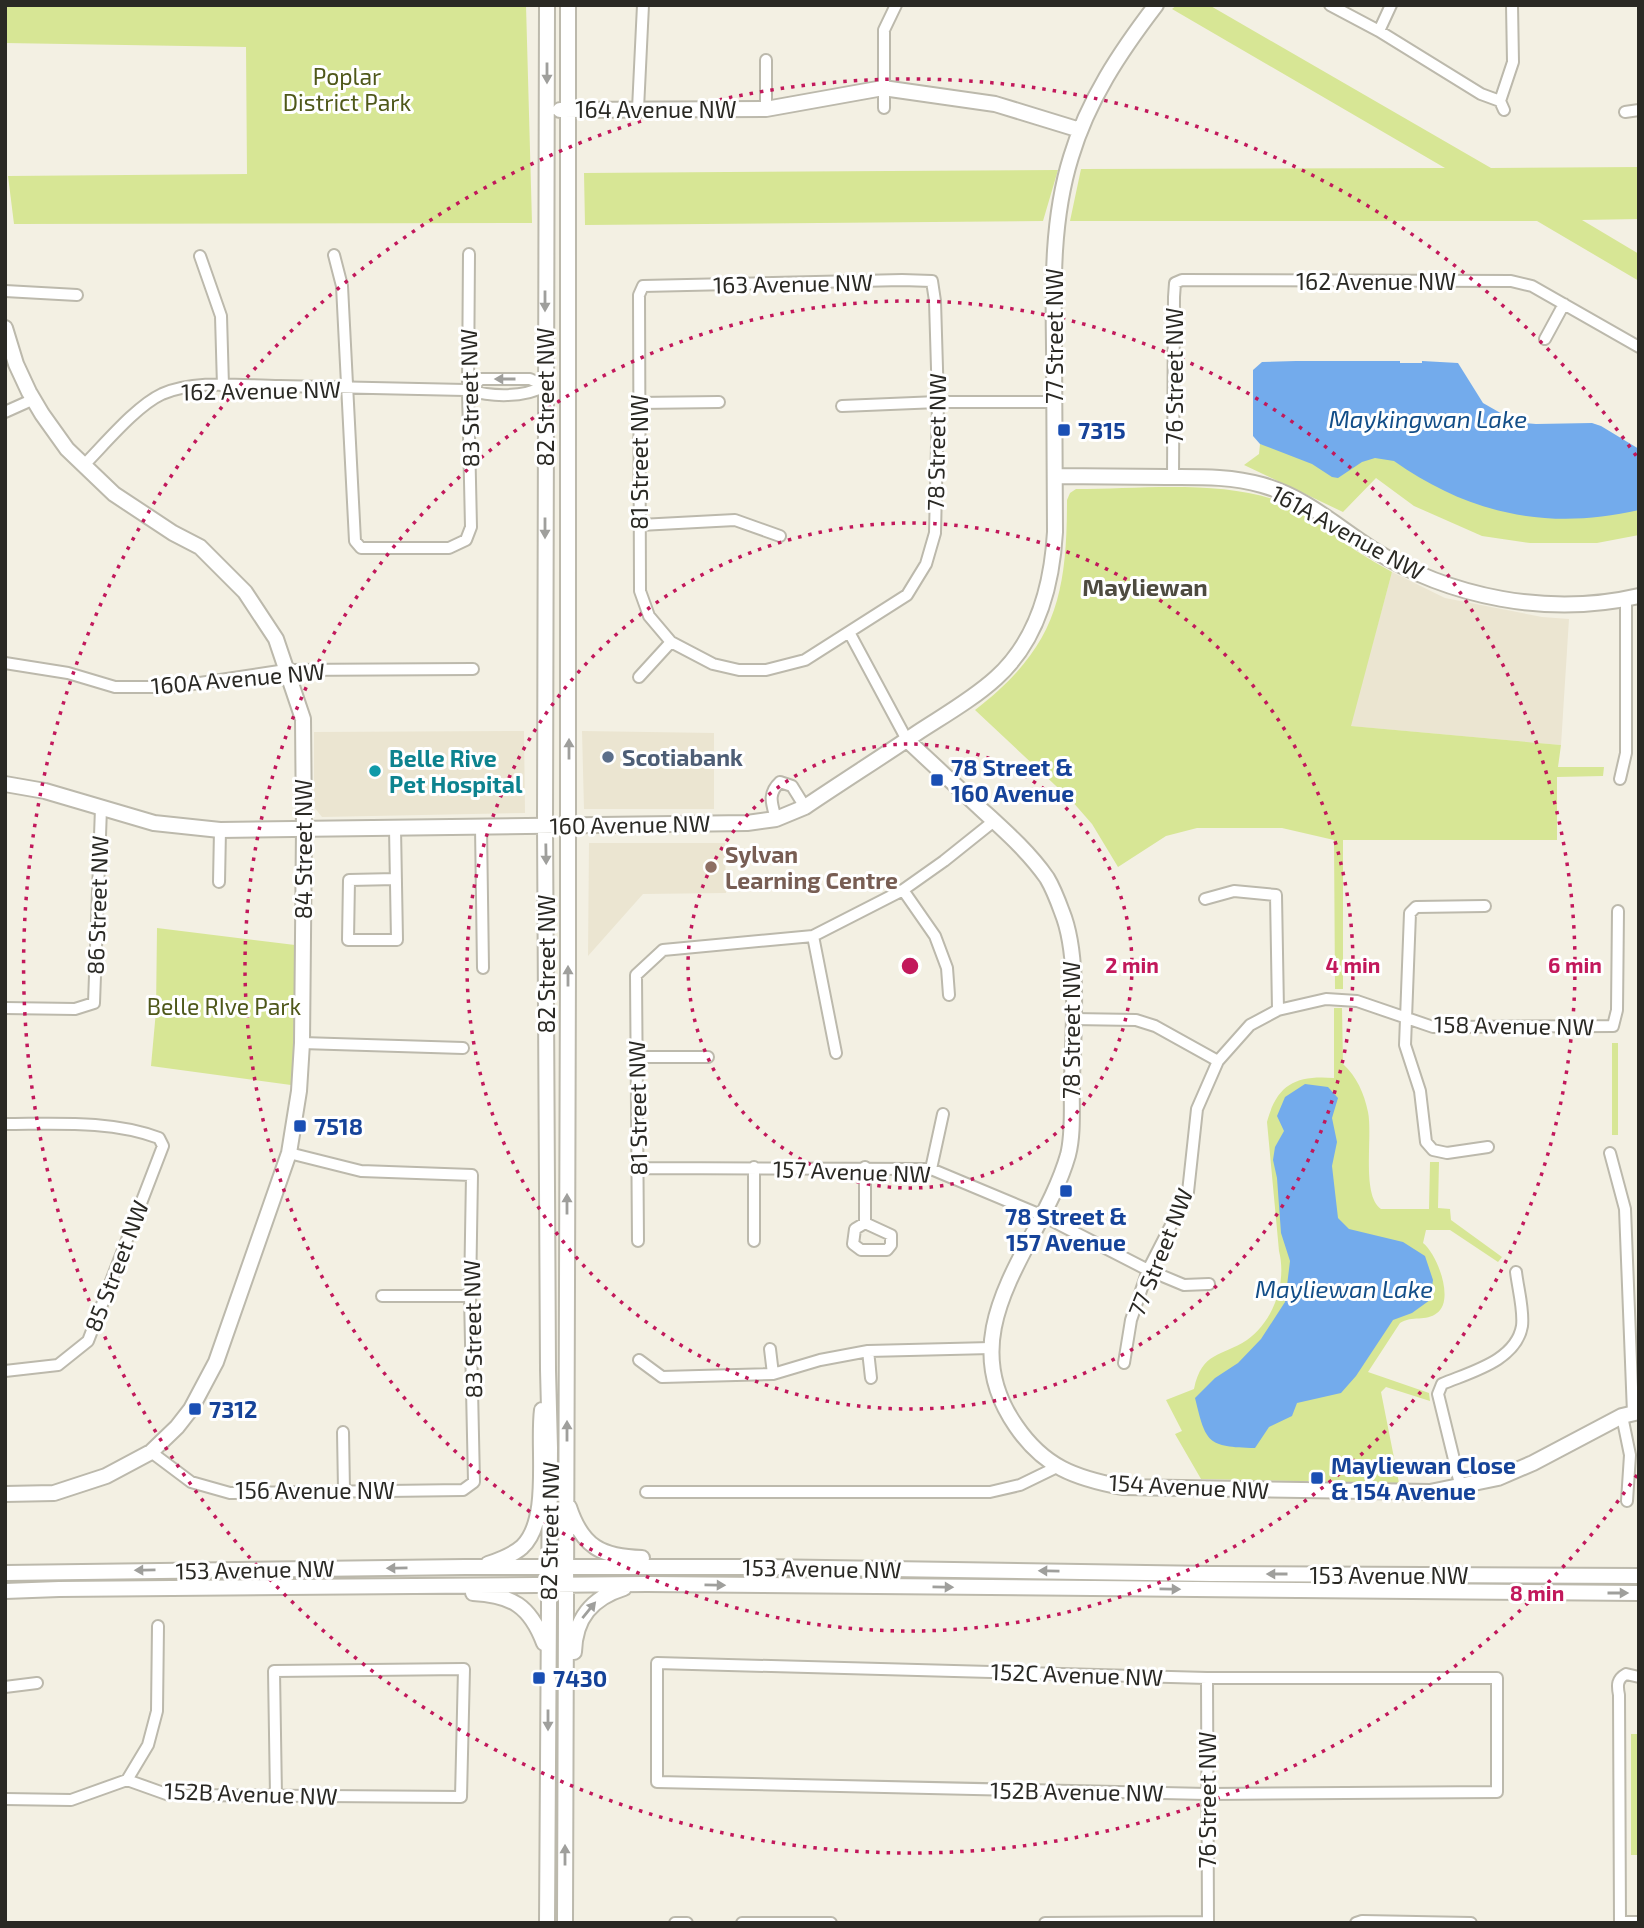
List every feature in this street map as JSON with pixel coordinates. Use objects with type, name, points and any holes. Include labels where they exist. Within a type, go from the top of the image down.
[{"type":"main road","name":"82 Street NW","points":[[547,5],[545,825],[550,1448],[547,1923]]},
{"type":"main road","name":"82 Street NW","points":[[565,1923],[570,191],[568,5]]},
{"type":"main road","name":"77 Street NW","points":[[997,677],[1034,626],[1048,590],[1054,564],[1054,253],[1061,194],[1080,130],[1110,69],[1156,5]]},
{"type":"main road","name":"164 Avenue NW","points":[[546,110],[766,109],[883,88],[995,103],[1080,130]]},
{"type":"main road","name":"84 Street NW","points":[[5,328],[16,364],[34,399],[61,440],[83,466],[114,494],[173,533],[200,547],[245,593],[275,639],[303,719],[302,1043],[299,1091],[289,1153],[216,1362],[191,1409],[151,1452]]},
{"type":"main road","points":[[545,386],[568,386]]},
{"type":"main road","name":"161A Avenue NW","points":[[1055,476],[1228,478],[1246,481],[1278,490],[1327,516],[1371,548],[1409,569],[1480,594],[1511,602],[1551,604],[1587,604],[1632,598]]},
{"type":"main road","name":"160 Avenue NW","points":[[5,784],[45,791],[154,822],[220,830],[747,823],[776,819],[804,807],[997,677]]},
{"type":"main road","name":"78 Street NW","points":[[907,740],[1023,849],[1048,879],[1063,914],[1071,954],[1073,1019],[1068,1153],[1002,1296],[994,1320],[991,1348],[994,1373],[1009,1416],[1030,1443],[1057,1467]]},
{"type":"main road","points":[[465,1567],[488,1564],[512,1553],[522,1547],[535,1526],[539,1509],[540,1424],[548,1370]]},
{"type":"main road","name":"154 Avenue NW","points":[[1057,1467],[1087,1480],[1122,1487],[1430,1492],[1461,1488],[1498,1478],[1631,1414]]},
{"type":"main road","points":[[5,1494],[54,1493],[106,1476],[151,1452]]},
{"type":"main road","points":[[566,1500],[578,1530],[602,1552],[618,1557],[707,1559],[759,1567]]},
{"type":"main road","name":"153 Avenue NW","points":[[5,1573],[465,1567],[759,1567],[1211,1574],[1639,1576]]},
{"type":"main road","points":[[566,1771],[573,1740],[575,1639],[579,1624],[592,1604],[601,1597],[625,1588],[647,1584]]},
{"type":"main road","name":"153 Avenue NW","points":[[5,1591],[647,1584],[1639,1593]]},
{"type":"main road","points":[[357,1586],[389,1591],[477,1593],[505,1598],[524,1608],[539,1630],[548,1652]]},
{"type":"street","points":[[638,109],[643,5]]},
{"type":"street","points":[[884,108],[884,30],[896,5]]},
{"type":"street","points":[[1330,5],[1379,31],[1502,105],[1513,62],[1512,5]]},
{"type":"street","points":[[1379,31],[1391,5]]},
{"type":"street","name":"164 Avenue NW","points":[[766,60],[766,109]]},
{"type":"street","points":[[1625,111],[1639,110]]},
{"type":"street","name":"83 Street NW","points":[[349,387],[355,541],[361,548],[449,548],[466,540],[471,527],[469,254]]},
{"type":"street","points":[[334,255],[342,286],[349,387]]},
{"type":"street","points":[[200,256],[221,316],[223,386]]},
{"type":"street","name":"162 Avenue NW","points":[[1182,280],[1511,281],[1532,286],[1639,347]]},
{"type":"street","name":"76 Street NW","points":[[1173,477],[1174,297],[1175,283],[1182,280]]},
{"type":"street","name":"163 Avenue NW","points":[[654,286],[932,281]]},
{"type":"street","name":"78 Street NW","points":[[907,740],[849,632],[907,595],[926,564],[935,533],[938,402],[932,281]]},
{"type":"street","name":"81 Street NW","points":[[654,286],[643,286],[639,295],[640,591],[649,616],[671,642]]},
{"type":"street","points":[[5,291],[77,295]]},
{"type":"street","points":[[1545,339],[1564,304]]},
{"type":"street","name":"162 Avenue NW","points":[[83,466],[153,400],[184,388],[349,387],[468,390],[483,394],[531,393],[545,386]]},
{"type":"street","points":[[5,412],[34,399]]},
{"type":"street","points":[[639,403],[719,402]]},
{"type":"street","points":[[842,406],[938,402],[1054,402]]},
{"type":"street","points":[[640,525],[735,520],[780,536]]},
{"type":"street","points":[[1620,779],[1626,753],[1632,598]]},
{"type":"street","points":[[639,677],[671,642],[713,664],[739,670],[766,670],[804,660],[849,632]]},
{"type":"street","name":"160A Avenue NW","points":[[5,663],[68,673],[115,687],[173,687],[286,670],[473,669]]},
{"type":"street","points":[[776,819],[770,797],[773,788],[780,782],[792,786],[804,807]]},
{"type":"street","name":"86 Street NW","points":[[5,1008],[75,1009],[94,1003],[101,808]]},
{"type":"street","points":[[836,1053],[813,936],[903,890],[994,821]]},
{"type":"street","points":[[481,827],[483,968]]},
{"type":"street","points":[[395,828],[396,879],[397,940],[348,940],[349,880],[396,879]]},
{"type":"street","points":[[219,882],[220,830]]},
{"type":"street","points":[[903,890],[935,936],[947,968],[949,995]]},
{"type":"street","points":[[1205,899],[1234,891],[1276,895],[1278,1010]]},
{"type":"street","points":[[1485,906],[1416,907],[1409,913],[1408,1020],[1405,1045],[1420,1091],[1426,1142],[1433,1150],[1447,1153],[1488,1147]]},
{"type":"street","name":"158 Avenue NW","points":[[1218,1061],[1250,1025],[1278,1010],[1326,999],[1357,1000],[1433,1027],[1613,1026],[1617,1010],[1618,911]]},
{"type":"street","name":"81 Street NW","points":[[638,1241],[636,975],[663,950],[813,936]]},
{"type":"street","points":[[1073,1019],[1136,1020],[1155,1026],[1218,1061]]},
{"type":"street","points":[[302,1043],[463,1048]]},
{"type":"street","points":[[637,1057],[708,1057]]},
{"type":"street","name":"77 Street NW","points":[[1124,1363],[1131,1320],[1148,1270],[1188,1192],[1197,1109],[1218,1061]]},
{"type":"street","points":[[931,1169],[943,1114]]},
{"type":"street","name":"85 Street NW","points":[[5,1124],[94,1125],[149,1134],[159,1138],[163,1146],[88,1341],[58,1365],[5,1371]]},
{"type":"street","name":"83 Street NW","points":[[289,1153],[361,1171],[472,1175],[470,1296],[474,1482]]},
{"type":"street","points":[[1610,1153],[1625,1209],[1631,1414],[1627,1501]]},
{"type":"street","points":[[754,1167],[754,1241]]},
{"type":"street","points":[[865,1167],[865,1223]]},
{"type":"street","name":"157 Avenue NW","points":[[638,1168],[931,1169],[1041,1215],[1148,1270],[1184,1285],[1209,1284]]},
{"type":"street","points":[[1461,1488],[1438,1394],[1442,1384],[1503,1357],[1517,1340],[1522,1325],[1516,1272]]},
{"type":"street","points":[[382,1296],[470,1296]]},
{"type":"street","points":[[639,1360],[662,1377],[773,1374],[820,1360],[868,1351],[991,1348]]},
{"type":"street","points":[[770,1349],[773,1374]]},
{"type":"street","points":[[868,1351],[871,1378]]},
{"type":"street","points":[[343,1432],[344,1490]]},
{"type":"street","name":"156 Avenue NW","points":[[151,1452],[191,1482],[230,1493],[463,1490],[474,1482]]},
{"type":"street","points":[[646,1492],[989,1492],[1020,1485],[1057,1467]]},
{"type":"street","points":[[5,1799],[71,1800],[127,1780],[148,1745],[157,1711],[158,1626]]},
{"type":"street","name":"152C Avenue NW","points":[[657,1782],[657,1663],[1207,1678],[1497,1678],[1497,1792]]},
{"type":"street","name":"152B Avenue NW","points":[[127,1780],[169,1795],[276,1796],[461,1797],[464,1669],[274,1671],[276,1796]]},
{"type":"street","points":[[1639,1677],[1626,1674],[1619,1678],[1617,1685],[1620,1923],[1639,1922]]},
{"type":"street","name":"76 Street NW","points":[[1207,1678],[1208,1922]]},
{"type":"street","points":[[5,1687],[37,1683]]},
{"type":"street","name":"152B Avenue NW","points":[[657,1782],[1207,1794],[1497,1792]]},
{"type":"street","points":[[1045,1923],[1208,1922]]},
{"type":"street","points":[[675,1923],[687,1923]]},
{"type":"street","points":[[742,1923],[831,1923]]},
{"type":"street","points":[[1356,1923],[1471,1923]]},
{"type":"shaded area","points":[[1392,572],[1445,598],[1542,617],[1569,619],[1561,745],[1350,726]]},
{"type":"shaded area","points":[[524,731],[525,813],[322,817],[314,807],[314,732]]},
{"type":"shaded area","points":[[582,731],[714,733],[714,809],[584,809]]},
{"type":"shaded area","points":[[589,843],[725,843],[726,893],[643,894],[588,956]]},
{"type":"green space","name":"Poplar District Park","points":[[5,5],[526,5],[532,223],[14,224],[8,176],[247,174],[246,47],[5,43]]},
{"type":"green space","points":[[1177,5],[1209,5],[1491,168],[1639,167],[1639,219],[1582,220],[1639,254],[1639,281],[1537,221],[1070,221],[1081,169],[1445,168],[1172,9]]},
{"type":"green space","points":[[1058,170],[1043,221],[585,225],[584,173]]},
{"type":"green space","points":[[1260,444],[1330,459],[1378,449],[1639,492],[1639,535],[1597,543],[1530,543],[1482,536],[1414,506],[1376,478],[1343,512],[1244,465],[1259,454]]},
{"type":"green space","points":[[1209,488],[1261,496],[1294,508],[1392,572],[1351,726],[1561,745],[1558,767],[1604,767],[1603,776],[1557,777],[1557,840],[1343,840],[1343,989],[1335,989],[1334,840],[1282,828],[1197,828],[1166,836],[1118,867],[1092,824],[1071,800],[975,710],[1023,665],[1051,618],[1064,565],[1067,500],[1070,493],[1076,489]]},
{"type":"green space","name":"Belle RIve Park","points":[[157,928],[295,945],[295,1039],[291,1085],[151,1066],[156,1011]]},
{"type":"green space","points":[[1334,1008],[1342,1008],[1343,1064],[1359,1086],[1368,1112],[1369,1178],[1375,1202],[1381,1209],[1429,1209],[1430,1162],[1439,1162],[1438,1208],[1450,1209],[1451,1220],[1502,1257],[1498,1262],[1450,1230],[1426,1230],[1423,1243],[1434,1257],[1442,1277],[1442,1307],[1433,1316],[1400,1323],[1368,1372],[1429,1393],[1430,1401],[1386,1387],[1381,1392],[1399,1483],[1201,1479],[1175,1434],[1182,1431],[1166,1400],[1194,1389],[1207,1361],[1247,1340],[1271,1312],[1280,1288],[1281,1263],[1267,1122],[1276,1099],[1290,1085],[1309,1078],[1334,1078]]},
{"type":"green space","points":[[1612,1043],[1618,1043],[1618,1135],[1612,1135]]},
{"type":"green space","points":[[1631,1734],[1639,1734],[1639,1855],[1631,1855]]},
{"type":"water","name":"Maykingwan Lake","points":[[1262,362],[1458,363],[1483,403],[1504,415],[1524,423],[1592,423],[1639,449],[1639,510],[1573,519],[1510,513],[1451,494],[1394,461],[1375,458],[1362,462],[1338,478],[1332,477],[1312,464],[1260,444],[1253,436],[1253,370]]},
{"type":"water","name":"Mayliewan Lake","points":[[1305,1084],[1328,1087],[1338,1098],[1332,1118],[1337,1142],[1332,1166],[1338,1218],[1349,1229],[1403,1242],[1425,1256],[1433,1280],[1430,1300],[1412,1313],[1393,1320],[1356,1376],[1341,1393],[1297,1403],[1292,1416],[1269,1427],[1255,1448],[1218,1444],[1211,1440],[1202,1425],[1195,1398],[1215,1378],[1238,1363],[1261,1339],[1285,1302],[1290,1261],[1281,1233],[1273,1160],[1275,1147],[1284,1131],[1277,1116],[1285,1097]]},
{"type":"place","name":"7315","points":[[1064,430]]},
{"type":"place","name":"Scotiabank","points":[[608,757]]},
{"type":"place","name":"Belle Rive Pet Hospital","points":[[375,771]]},
{"type":"place","name":"78 Street & 160 Avenue","points":[[937,780]]},
{"type":"place","name":"Sylvan Learning Centre","points":[[711,867]]},
{"type":"place","name":"7518","points":[[300,1126]]},
{"type":"place","name":"78 Street & 157 Avenue","points":[[1066,1191]]},
{"type":"place","name":"7312","points":[[195,1409]]},
{"type":"place","name":"Mayliewan Close & 154 Avenue","points":[[1317,1478]]},
{"type":"place","name":"7430","points":[[539,1678]]},
{"type":"district","name":"Mayliewan","points":[[1145,586]]}]
